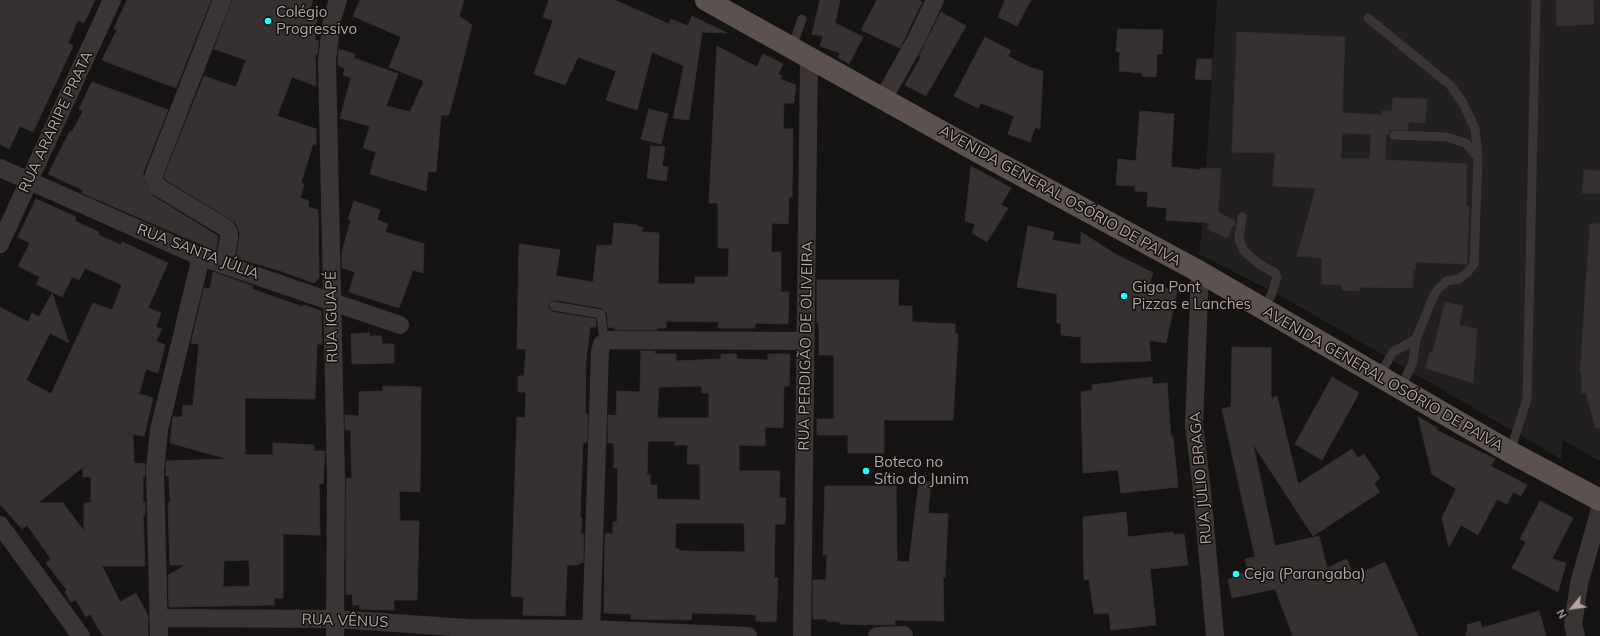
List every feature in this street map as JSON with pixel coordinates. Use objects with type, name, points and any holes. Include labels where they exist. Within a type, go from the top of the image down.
[{"type":"main road","name":"AVENIDA GENERAL OSÓRIO DE PAIVA","points":[[706,0],[801,52],[980,154],[1200,272],[1510,452],[1600,500]]},
{"type":"street","name":"RUA ARARIPE PRATA","points":[[0,244],[112,0]]},
{"type":"street","points":[[222,0],[153,177],[158,187],[226,228],[229,238],[224,265]]},
{"type":"street","name":"RUA IGUAPÉ","points":[[335,628],[336,479],[327,61],[332,19],[338,0]]},
{"type":"street","points":[[884,99],[935,0]]},
{"type":"street","name":"RUA PERDIGÃO DE OLIVEIRA","points":[[801,52],[806,341],[802,636]]},
{"type":"street","name":"RUA SANTA JÚLIA","points":[[0,168],[201,257],[400,325]]},
{"type":"street","points":[[159,636],[155,470],[159,430],[201,257]]},
{"type":"street","name":"RUA JÚLIO BRAGA","points":[[1200,272],[1194,425],[1202,491],[1215,636]]},
{"type":"street","points":[[591,632],[599,368],[603,343],[609,340],[806,341]]},
{"type":"street","points":[[1576,636],[1574,625],[1579,584],[1600,509]]},
{"type":"street","points":[[0,525],[81,636]]},
{"type":"street","points":[[63,636],[68,618]]},
{"type":"street","name":"RUA VÊNUS","points":[[158,618],[335,628],[468,628],[748,636]]},
{"type":"street","points":[[877,636],[904,635]]},
{"type":"lane","points":[[1510,452],[1527,399],[1536,0]]},
{"type":"lane","points":[[1368,18],[1450,85],[1463,104],[1475,129],[1478,158],[1474,264],[1467,273],[1459,279],[1447,281],[1434,295],[1416,339],[1413,362],[1400,388]]},
{"type":"lane","points":[[801,52],[802,19]]},
{"type":"lane","points":[[1394,135],[1446,137],[1466,143],[1478,158]]},
{"type":"lane","points":[[1242,217],[1239,238],[1244,251],[1259,264],[1275,273],[1277,277],[1271,296],[1264,310]]},
{"type":"lane","points":[[554,306],[601,314],[603,343]]},
{"type":"lane","points":[[1379,376],[1393,352],[1416,339]]},
{"type":"shaded area","points":[[1217,0],[1600,0],[1600,461],[1563,440],[1561,459],[1285,298],[1199,254],[1202,230]]},
{"type":"building","points":[[0,0],[95,0],[84,23],[78,20],[68,43],[73,46],[33,132],[20,126],[9,149],[0,144]]},
{"type":"building","points":[[127,0],[211,0],[176,88],[102,60],[117,30],[114,28]]},
{"type":"building","points":[[232,0],[313,0],[310,9],[320,13],[315,25],[315,40],[319,41],[317,55],[315,54],[316,86],[292,77],[277,116],[316,129],[316,145],[313,144],[301,183],[304,184],[300,198],[309,201],[308,207],[318,210],[319,278],[314,283],[278,270],[236,258],[240,233],[235,222],[166,180],[164,176],[204,76],[236,87],[246,60],[214,49]]},
{"type":"building","points":[[360,0],[464,0],[459,16],[472,25],[449,115],[441,115],[436,172],[428,171],[426,191],[370,174],[376,152],[363,148],[370,126],[340,118],[351,78],[343,75],[345,69],[338,65],[339,49],[355,54],[354,58],[398,74],[386,106],[410,112],[424,81],[389,67],[401,37],[353,16]]},
{"type":"building","points":[[549,0],[615,0],[669,24],[671,19],[688,26],[692,16],[727,33],[702,32],[689,120],[673,118],[684,66],[652,52],[637,110],[606,100],[616,71],[578,57],[565,85],[534,74],[553,20],[543,17]]},
{"type":"building","points":[[820,0],[840,0],[835,23],[863,37],[849,64],[838,57],[840,53],[820,46],[823,36],[812,34]]},
{"type":"building","points":[[877,0],[919,0],[922,2],[900,48],[861,30]]},
{"type":"building","points":[[1005,0],[1031,0],[1017,26],[998,17]]},
{"type":"building","points":[[1556,0],[1593,0],[1594,24],[1557,26]]},
{"type":"building","points":[[941,12],[966,26],[926,96],[905,85],[921,57],[919,56]]},
{"type":"building","points":[[1118,29],[1163,30],[1162,54],[1157,54],[1156,77],[1142,76],[1142,73],[1119,71],[1120,52],[1116,52]]},
{"type":"building","points":[[1237,32],[1345,37],[1342,113],[1382,115],[1382,111],[1392,111],[1393,98],[1427,99],[1425,123],[1408,122],[1408,130],[1390,130],[1388,135],[1386,135],[1385,160],[1467,164],[1466,207],[1469,207],[1467,264],[1416,262],[1415,270],[1413,270],[1413,288],[1360,287],[1360,291],[1342,290],[1342,285],[1322,284],[1322,258],[1297,256],[1316,188],[1273,186],[1275,153],[1232,152]],"holes":[[[1342,133],[1371,134],[1370,159],[1341,159]]]},
{"type":"building","points":[[985,37],[1011,51],[1008,56],[1029,67],[1043,71],[1040,129],[1035,127],[1030,142],[1008,134],[1014,116],[981,103],[978,108],[954,96]]},
{"type":"building","points":[[717,46],[757,67],[763,54],[783,64],[778,74],[782,76],[780,79],[796,85],[794,103],[784,103],[783,129],[793,129],[792,197],[789,197],[788,224],[772,223],[771,252],[781,252],[781,292],[789,292],[788,324],[755,323],[755,328],[718,328],[719,322],[666,321],[666,328],[657,328],[657,330],[615,330],[615,328],[608,327],[607,313],[602,308],[555,300],[550,302],[548,308],[553,312],[596,319],[596,327],[590,327],[586,361],[585,414],[588,414],[587,442],[583,442],[580,518],[582,518],[581,534],[584,534],[583,563],[579,563],[579,565],[567,565],[565,616],[523,615],[524,597],[511,596],[517,417],[525,418],[526,392],[518,392],[518,376],[524,376],[526,349],[517,349],[519,244],[560,250],[556,276],[593,282],[597,245],[612,246],[614,223],[637,225],[637,227],[643,227],[642,232],[659,233],[658,284],[695,284],[695,277],[728,277],[729,248],[718,248],[718,203],[709,203]]},
{"type":"building","points":[[1197,59],[1212,59],[1211,80],[1195,79]]},
{"type":"building","points":[[92,82],[168,110],[143,173],[144,181],[153,196],[218,236],[216,251],[82,193],[83,190],[48,174],[70,131],[72,132],[83,111],[79,109]]},
{"type":"building","points":[[649,109],[668,114],[661,144],[641,139]]},
{"type":"building","points":[[1140,111],[1174,114],[1171,167],[1201,170],[1201,168],[1221,169],[1218,212],[1235,221],[1235,225],[1233,225],[1227,238],[1207,229],[1210,223],[1166,220],[1167,208],[1147,206],[1148,192],[1135,191],[1135,186],[1116,185],[1118,159],[1136,161]]},
{"type":"building","points":[[651,146],[665,147],[662,166],[668,167],[666,181],[647,178]]},
{"type":"building","points":[[971,166],[1011,188],[1001,205],[1008,208],[987,242],[972,233],[975,224],[965,221]]},
{"type":"building","points":[[1584,170],[1600,171],[1600,193],[1582,193]]},
{"type":"building","points":[[36,199],[76,217],[75,221],[99,232],[98,235],[121,245],[122,242],[168,263],[148,308],[161,313],[156,327],[162,329],[156,341],[165,345],[158,373],[146,369],[139,394],[153,398],[144,436],[133,434],[134,463],[145,464],[145,476],[143,476],[143,502],[145,502],[145,515],[143,515],[145,566],[102,566],[120,602],[136,593],[148,616],[148,636],[103,636],[90,614],[86,617],[76,600],[71,602],[65,592],[67,590],[46,563],[51,559],[27,525],[22,529],[0,504],[0,307],[28,322],[32,313],[39,317],[52,293],[69,343],[50,333],[26,380],[51,394],[93,303],[112,310],[122,285],[85,268],[79,280],[72,277],[62,297],[36,284],[40,277],[18,266],[30,243],[18,237]],"holes":[[[83,467],[83,477],[91,477],[91,503],[84,503],[84,531],[63,503],[38,503]]]},
{"type":"building","points":[[354,201],[380,210],[377,220],[388,224],[385,232],[424,244],[423,273],[413,270],[399,308],[349,292],[355,272],[342,268],[342,252],[351,220],[348,219]]},
{"type":"building","points":[[1590,224],[1600,224],[1600,428],[1596,428],[1586,393],[1581,393],[1582,373],[1580,373]]},
{"type":"building","points":[[1028,226],[1054,232],[1052,240],[1081,245],[1081,232],[1117,255],[1153,273],[1149,284],[1177,291],[1166,343],[1149,340],[1151,361],[1081,363],[1081,337],[1061,335],[1061,323],[1057,323],[1057,294],[1017,287]]},
{"type":"building","points":[[213,272],[253,286],[252,289],[303,307],[304,305],[321,311],[322,344],[317,344],[315,399],[245,398],[245,455],[273,455],[273,443],[314,445],[314,451],[325,451],[323,484],[319,483],[320,535],[283,534],[283,598],[274,598],[274,605],[169,607],[168,575],[186,565],[170,565],[168,503],[170,503],[169,476],[166,476],[166,461],[228,459],[170,443],[173,417],[182,417],[183,405],[193,406],[199,344],[191,343],[204,288],[210,289]],"holes":[[[224,561],[249,561],[250,586],[223,587]]]},
{"type":"building","points":[[817,280],[899,280],[898,306],[912,306],[912,322],[955,324],[955,334],[958,334],[953,420],[884,420],[884,453],[848,453],[848,435],[817,435],[817,419],[834,419],[834,355],[819,355]]},
{"type":"building","points":[[1445,302],[1463,306],[1459,325],[1477,329],[1473,383],[1426,368],[1430,352],[1433,352]]},
{"type":"building","points":[[369,333],[369,336],[381,336],[382,344],[394,344],[394,363],[352,364],[351,334]]},
{"type":"building","points":[[1232,347],[1271,348],[1271,398],[1277,396],[1298,484],[1352,449],[1358,458],[1364,454],[1380,478],[1374,483],[1380,492],[1313,536],[1253,444],[1275,546],[1319,536],[1327,568],[1347,559],[1354,576],[1385,562],[1418,636],[1293,636],[1275,589],[1232,598],[1228,579],[1238,577],[1237,574],[1248,572],[1245,559],[1255,557],[1222,409],[1231,407]]},
{"type":"building","points":[[641,351],[655,351],[655,354],[676,354],[676,361],[721,359],[721,354],[736,354],[737,359],[768,360],[768,354],[790,354],[789,386],[784,386],[783,428],[765,427],[765,446],[739,445],[739,471],[780,471],[779,498],[786,498],[785,524],[775,524],[774,578],[778,578],[776,622],[756,621],[756,615],[740,614],[692,613],[691,620],[631,619],[631,614],[604,613],[605,534],[613,534],[613,522],[617,522],[618,468],[614,468],[614,443],[608,443],[608,415],[616,416],[617,391],[640,392]],"holes":[[[702,386],[702,393],[709,393],[709,418],[657,418],[659,387]],[[648,441],[675,441],[675,445],[688,445],[687,464],[700,464],[700,500],[657,499],[657,485],[650,485],[650,475],[647,475]],[[676,523],[744,523],[745,552],[679,551],[679,549],[675,549]]]},
{"type":"building","points":[[1152,377],[1153,384],[1167,383],[1171,437],[1173,437],[1178,487],[1121,493],[1118,470],[1083,473],[1081,392],[1093,390],[1092,385]]},
{"type":"building","points":[[1332,377],[1359,393],[1322,460],[1295,444]]},
{"type":"building","points":[[383,386],[421,387],[420,492],[399,491],[400,521],[419,521],[417,600],[394,600],[394,610],[360,609],[360,605],[353,605],[352,594],[346,595],[346,478],[352,478],[351,430],[345,430],[345,415],[359,416],[359,392],[383,391]]},
{"type":"building","points":[[1418,417],[1437,428],[1436,430],[1495,459],[1491,466],[1527,485],[1521,496],[1513,492],[1507,504],[1497,499],[1478,535],[1461,525],[1449,547],[1442,518],[1456,489],[1432,474]]},
{"type":"building","points":[[919,481],[931,482],[928,513],[948,514],[945,578],[943,577],[944,621],[895,620],[895,625],[886,625],[840,624],[840,622],[827,621],[827,619],[813,619],[813,580],[826,580],[827,555],[823,555],[825,486],[896,486],[897,561],[909,562]]},
{"type":"building","points":[[1540,501],[1573,518],[1552,559],[1566,563],[1558,592],[1512,568],[1526,542],[1520,539]]},
{"type":"building","points":[[1126,512],[1128,537],[1173,532],[1174,535],[1184,534],[1188,565],[1150,569],[1156,625],[1111,630],[1109,613],[1094,614],[1089,579],[1084,580],[1083,517]]},
{"type":"building","points":[[1539,611],[1546,636],[1466,636],[1466,632],[1468,632],[1467,625],[1480,621],[1482,628]]},
{"type":"place","name":"Colégio Progressivo","points":[[268,21]]},
{"type":"place","name":"Giga Pont Pizzas e Lanches","points":[[1124,296]]},
{"type":"place","name":"Boteco no Sítio do Junim","points":[[866,471]]},
{"type":"place","name":"Ceja (Parangaba)","points":[[1236,574]]}]
